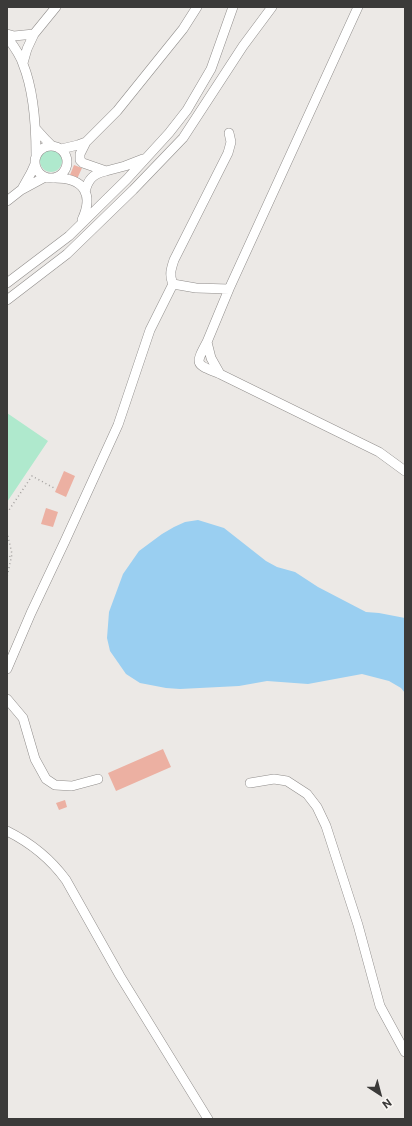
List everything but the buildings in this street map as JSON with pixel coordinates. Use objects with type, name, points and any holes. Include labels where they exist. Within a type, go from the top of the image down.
[{"type":"street","points":[[23,63],[34,34],[56,7]]},
{"type":"street","points":[[83,163],[80,160],[80,154],[86,142],[121,105],[184,29],[197,7]]},
{"type":"street","points":[[7,283],[69,236],[169,133],[187,110],[211,69],[233,7]]},
{"type":"street","points":[[7,300],[67,254],[133,190],[183,138],[243,46],[272,7]]},
{"type":"street","points":[[358,7],[198,360],[203,367],[379,452],[405,471]]},
{"type":"street","points":[[7,34],[14,36],[34,34]]},
{"type":"street","points":[[7,37],[23,63],[31,94],[36,129],[36,159],[38,172],[50,178],[74,180],[83,188],[88,203],[87,210],[80,225]]},
{"type":"street","points":[[36,129],[46,140],[60,150],[83,163],[106,171]]},
{"type":"street","points":[[7,669],[31,613],[118,425],[150,330],[173,284],[170,277],[170,270],[228,153],[231,142],[229,133]]},
{"type":"street","points":[[22,190],[31,173],[36,159],[43,148],[60,150],[86,142]]},
{"type":"street","points":[[7,201],[22,190],[62,174],[68,161],[60,150]]},
{"type":"street","points":[[85,192],[90,179],[98,172],[125,166],[146,158]]},
{"type":"street","points":[[173,284],[196,288],[229,289]]},
{"type":"street","points":[[7,699],[23,718],[35,759],[46,779],[55,785],[72,786],[98,779]]},
{"type":"street","points":[[250,783],[274,779],[287,780],[307,794],[317,807],[326,826],[354,912],[380,1006],[405,1052]]},
{"type":"street","points":[[7,831],[32,845],[43,854],[51,861],[66,880],[116,970],[208,1119]]},
{"type":"path","points":[[7,513],[32,476],[54,488]]},
{"type":"path","points":[[7,532],[12,554],[7,577]]},
{"type":"path","points":[[7,560],[12,554]]},
{"type":"green space","points":[[51,150],[55,151],[61,157],[61,165],[55,171],[51,172],[47,171],[41,165],[40,161],[41,157],[47,151]]},
{"type":"green space","points":[[7,413],[48,441],[7,502]]},
{"type":"water","points":[[198,520],[224,528],[266,561],[277,567],[295,572],[318,587],[366,612],[405,618],[405,693],[401,688],[389,681],[362,674],[308,684],[267,681],[239,686],[180,689],[140,683],[126,674],[110,651],[107,638],[109,612],[123,574],[139,551],[162,534],[185,522]]}]
